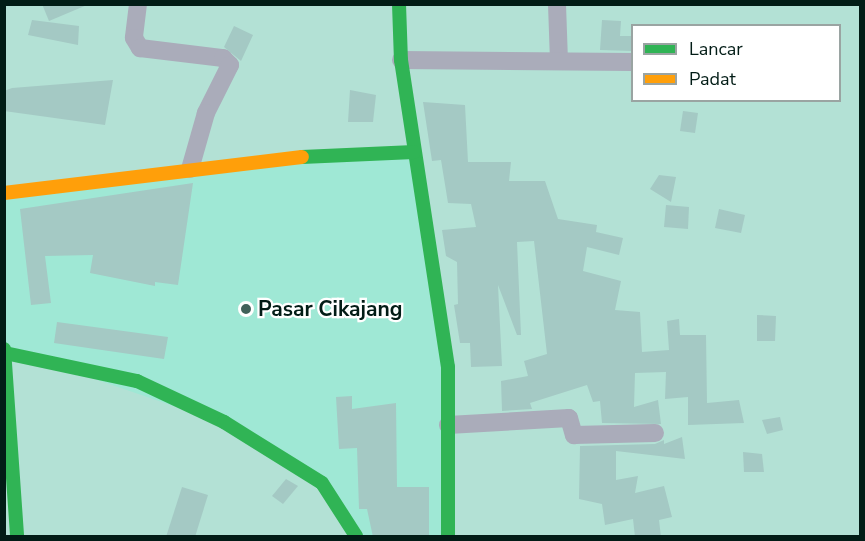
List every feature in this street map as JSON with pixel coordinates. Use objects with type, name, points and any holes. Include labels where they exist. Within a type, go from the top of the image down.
[{"type":"street","points":[[138,4],[134,38],[140,48],[223,58],[231,64],[206,113],[190,169]]},
{"type":"street","points":[[399,4],[401,60],[448,367],[448,537]]},
{"type":"street","points":[[556,4],[559,61]]},
{"type":"street","points":[[401,60],[631,62]]},
{"type":"street","points":[[4,194],[256,159],[414,152]]},
{"type":"street","points":[[17,537],[5,351],[137,381],[224,422],[322,483],[356,537]]},
{"type":"street","points":[[448,424],[569,418],[574,435],[655,433]]},
{"type":"shaded area","name":"Pasar Cikajang","points":[[414,152],[448,367],[448,536],[356,536],[322,483],[229,425],[4,348],[4,193]]},
{"type":"building","points":[[42,4],[87,4],[87,5],[49,21]]},
{"type":"building","points":[[32,20],[79,26],[78,45],[28,35]]},
{"type":"building","points":[[602,20],[621,21],[620,36],[631,36],[631,51],[600,50]]},
{"type":"building","points":[[234,26],[253,35],[241,61],[224,47]]},
{"type":"building","points":[[113,80],[105,125],[4,111],[4,91],[12,88]]},
{"type":"building","points":[[350,90],[376,95],[373,122],[348,122]]},
{"type":"building","points":[[423,102],[465,105],[468,162],[511,162],[509,181],[545,181],[558,219],[597,225],[596,232],[623,238],[619,255],[587,247],[583,271],[621,281],[615,310],[640,312],[642,352],[669,350],[667,321],[679,319],[680,335],[706,335],[707,403],[739,400],[744,423],[688,425],[688,397],[665,399],[666,372],[635,373],[634,407],[658,400],[661,424],[602,423],[600,401],[593,402],[587,385],[530,403],[532,409],[502,411],[501,381],[528,376],[524,361],[547,354],[534,241],[517,242],[521,335],[517,335],[498,285],[502,366],[471,367],[470,343],[460,343],[454,305],[458,304],[457,262],[446,256],[442,230],[476,227],[471,204],[448,203],[441,160],[432,161]]},
{"type":"building","points":[[683,111],[698,113],[695,133],[680,131]]},
{"type":"building","points":[[659,175],[676,177],[671,202],[650,189]]},
{"type":"building","points":[[193,183],[178,285],[155,282],[155,286],[90,273],[93,255],[45,256],[51,303],[31,305],[20,209]]},
{"type":"building","points":[[666,205],[689,207],[688,229],[664,227]]},
{"type":"building","points":[[719,209],[745,215],[741,233],[715,228]]},
{"type":"building","points":[[757,315],[776,316],[775,341],[757,341]]},
{"type":"building","points":[[57,322],[168,337],[164,359],[54,343]]},
{"type":"building","points":[[352,396],[352,409],[396,403],[397,487],[429,487],[429,537],[373,537],[367,509],[359,509],[357,448],[339,449],[336,397]]},
{"type":"building","points":[[780,417],[783,430],[767,434],[762,420]]},
{"type":"building","points":[[682,437],[685,459],[616,451],[616,480],[638,476],[635,493],[664,486],[672,517],[659,520],[661,537],[635,537],[633,519],[605,525],[602,504],[579,499],[580,446],[655,444],[664,440],[664,444]]},
{"type":"building","points":[[743,452],[762,454],[764,472],[744,472]]},
{"type":"building","points":[[286,479],[298,486],[283,504],[272,496]]},
{"type":"building","points":[[182,487],[208,495],[195,537],[166,537]]},
{"type":"traffic: fast","points":[[399,4],[401,60],[448,367],[448,536]]},
{"type":"traffic: fast","points":[[302,157],[414,152]]},
{"type":"traffic: fast","points":[[4,349],[17,536]]},
{"type":"traffic: fast","points":[[5,353],[137,381],[224,422],[322,483],[356,536]]},
{"type":"traffic: slow","points":[[4,193],[302,157]]},
{"type":"place","name":"Pasar Cikajang","points":[[246,309]]}]
